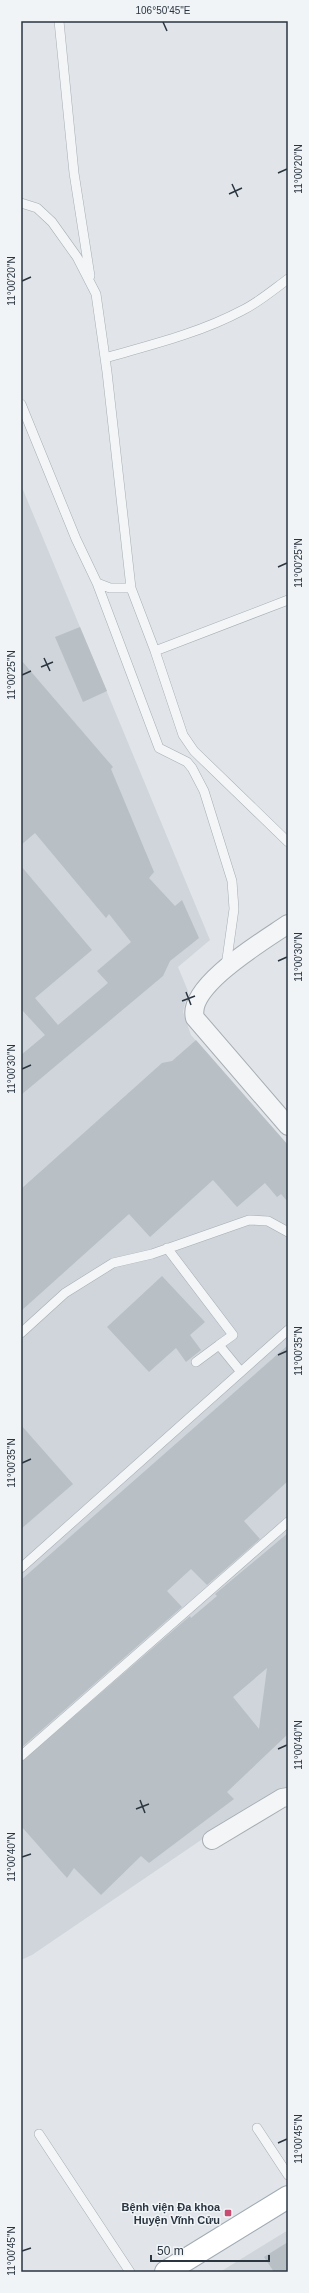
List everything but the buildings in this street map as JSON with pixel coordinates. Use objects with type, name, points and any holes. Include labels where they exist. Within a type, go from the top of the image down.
[{"type":"main road","points":[[177,2269],[288,2197]]},
{"type":"street","points":[[288,924],[226,966],[196,1002],[193,1010],[195,1018],[288,1126]]},
{"type":"street","points":[[212,1840],[282,1798],[288,1798]]},
{"type":"lane","points":[[60,21],[74,173],[92,284]]},
{"type":"lane","points":[[21,203],[37,208],[52,222],[76,257],[92,284],[96,294],[105,358],[131,588],[188,744],[288,842]]},
{"type":"lane","points":[[105,358],[153,344],[218,322],[243,310],[288,279]]},
{"type":"lane","points":[[21,404],[76,539],[97,583],[159,748],[187,762],[204,791],[232,881],[234,909],[226,966]]},
{"type":"lane","points":[[97,583],[103,586],[131,588]]},
{"type":"lane","points":[[155,651],[288,600]]},
{"type":"lane","points":[[21,1334],[65,1294],[113,1263],[152,1254],[249,1220],[268,1220],[288,1232]]},
{"type":"lane","points":[[167,1248],[233,1335],[196,1362]]},
{"type":"lane","points":[[21,1568],[288,1330]]},
{"type":"lane","points":[[219,1345],[241,1372]]},
{"type":"lane","points":[[21,1756],[288,1522]]},
{"type":"lane","points":[[257,2128],[288,2175]]},
{"type":"lane","points":[[39,2134],[130,2272]]},
{"type":"shaded area","points":[[21,485],[210,940],[178,967],[188,991],[183,1012],[191,1035],[288,1145],[288,1792],[207,1836],[32,1955],[21,1960]]},
{"type":"shaded area","points":[[288,2231],[288,2272],[220,2272],[285,2232]]},
{"type":"place","name":"Bệnh viện Đa khoa Huyện Vĩnh Cửu","points":[[228,2213]]}]
